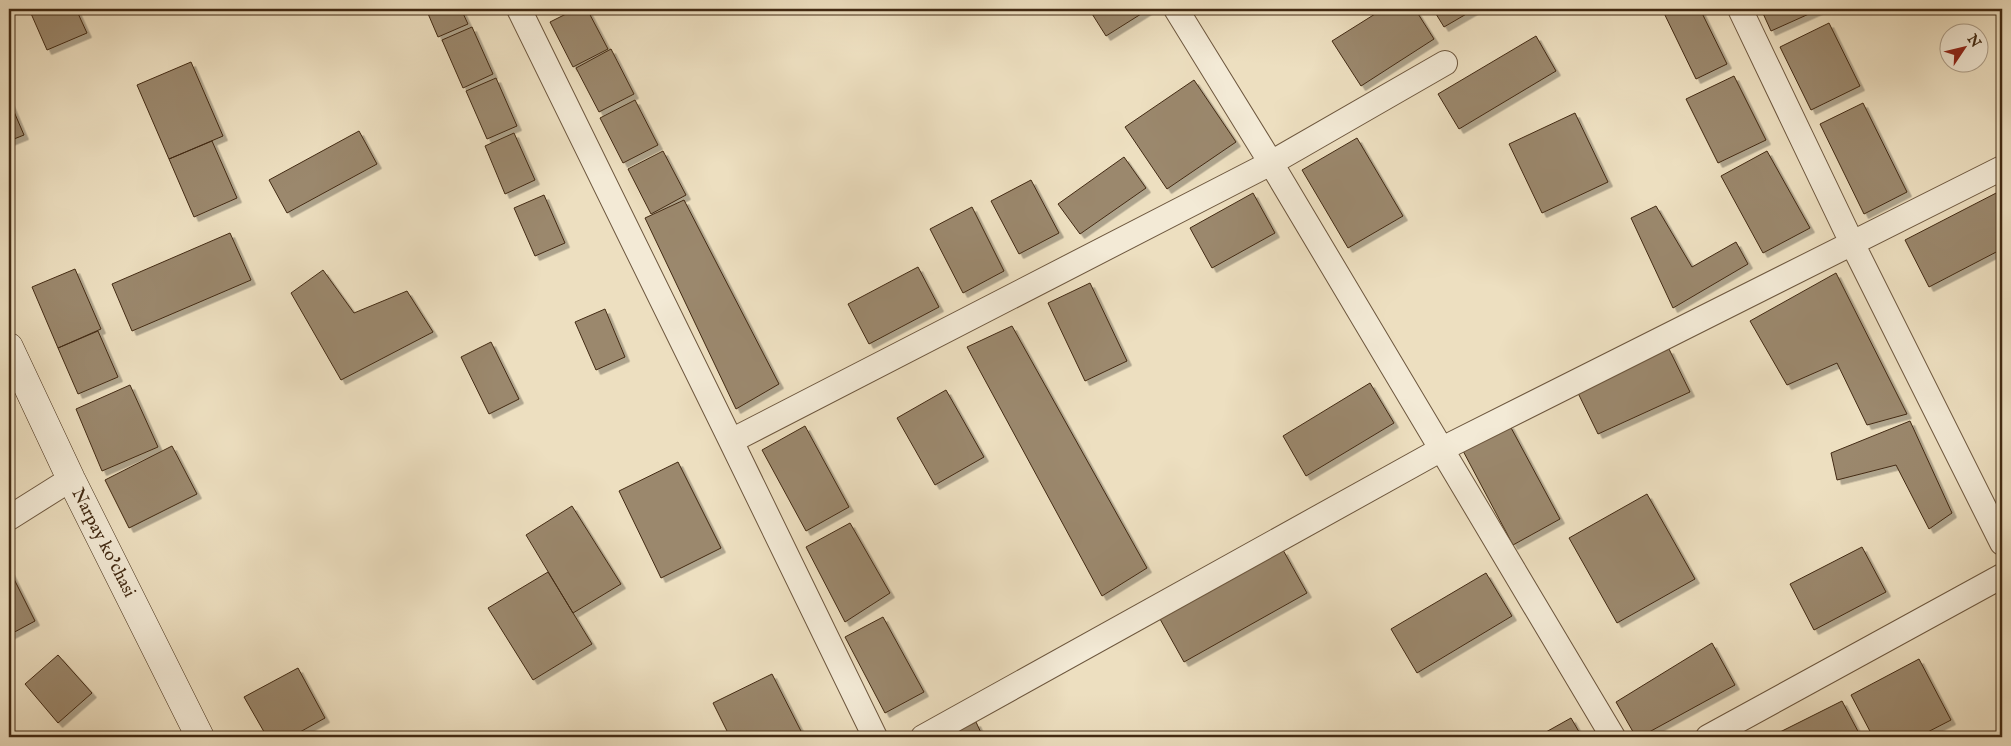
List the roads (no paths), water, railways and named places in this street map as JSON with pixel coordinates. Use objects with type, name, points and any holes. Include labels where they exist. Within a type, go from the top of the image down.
[{"type":"main road","name":"Narpay ko'chasi","points":[[9,347],[71,480],[200,737]]},
{"type":"street","points":[[519,9],[732,441],[874,737]]},
{"type":"street","points":[[1176,9],[1271,163],[1440,450],[1613,737]]},
{"type":"street","points":[[1740,9],[1852,243],[2002,542]]},
{"type":"street","points":[[732,441],[1271,163],[1445,63]]},
{"type":"street","points":[[923,737],[1440,450],[2002,168]]},
{"type":"street","points":[[9,518],[71,480]]},
{"type":"street","points":[[1708,737],[2002,576]]}]
